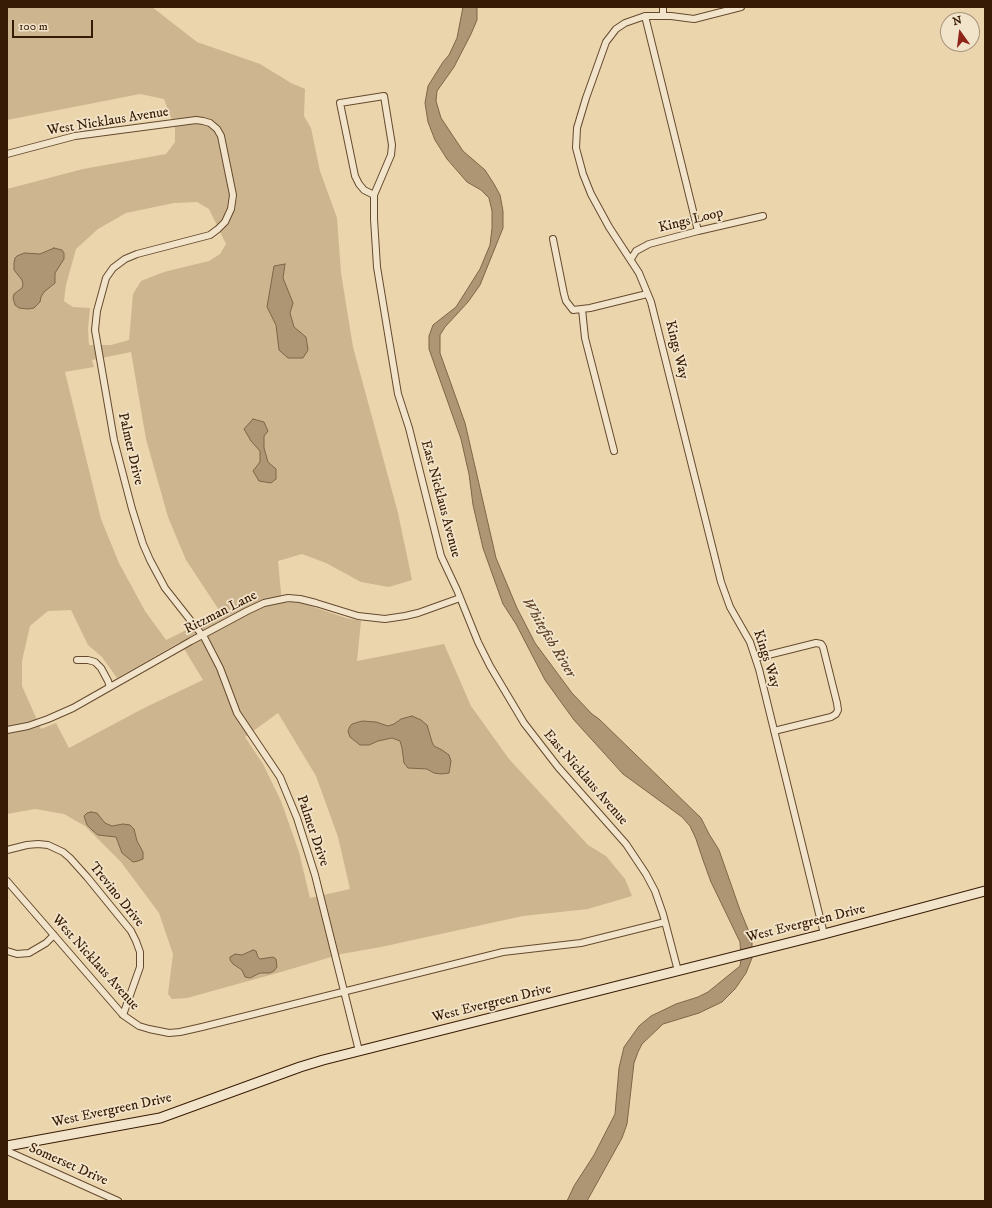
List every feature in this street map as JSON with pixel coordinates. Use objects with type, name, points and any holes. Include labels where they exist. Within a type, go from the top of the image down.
[{"type":"street","points":[[663,7],[663,15]]},
{"type":"street","points":[[698,231],[645,16],[663,15],[694,19],[741,7]]},
{"type":"street","name":"Kings Way","points":[[645,16],[620,26],[609,37],[601,53],[580,115],[576,134],[576,148],[591,194],[609,227],[631,259],[643,280],[651,302],[722,582],[730,607],[748,636],[756,658],[824,934]]},
{"type":"street","name":"East Nicklaus Avenue","points":[[374,195],[364,190],[358,184],[355,176],[340,103],[384,96],[392,145],[391,155],[374,195],[377,267],[398,394],[409,428],[441,556],[478,642],[517,712],[549,756],[631,850],[654,891],[665,922],[678,971]]},
{"type":"street","name":"West Nicklaus Avenue","points":[[7,154],[76,136],[115,130],[196,120],[207,122],[214,126],[219,132],[222,140],[233,195],[232,208],[225,222],[218,229],[205,237],[137,254],[125,259]]},
{"type":"street","name":"Kings Loop","points":[[631,259],[636,251],[644,246],[698,231],[763,216]]},
{"type":"street","points":[[553,239],[566,301],[573,310],[647,294]]},
{"type":"street","name":"Palmer Drive","points":[[125,259],[113,268],[106,278],[97,312],[95,330],[114,440],[132,509],[150,560],[165,588],[202,635],[220,668],[237,713],[272,764],[289,797],[315,874],[359,1051]]},
{"type":"street","points":[[582,309],[585,338],[614,451]]},
{"type":"street","name":"Ritzman Lane","points":[[7,730],[28,726],[60,714],[202,635],[264,603],[294,598],[305,599],[358,616],[385,618],[418,613],[460,598]]},
{"type":"street","points":[[756,658],[816,643],[821,644],[825,654],[837,703],[838,710],[836,714],[831,717],[774,730]]},
{"type":"street","points":[[77,660],[88,660],[95,662],[101,668],[110,687]]},
{"type":"street","name":"Trevino Drive","points":[[7,850],[27,844],[38,844],[48,845],[62,852],[70,858],[87,877],[131,931],[138,946],[140,967],[123,1015]]},
{"type":"street","name":"West Nicklaus Avenue","points":[[7,881],[123,1015],[139,1026],[149,1030],[170,1033],[180,1032],[344,991]]},
{"type":"street","name":"West Evergreen Drive","points":[[7,1146],[160,1118],[300,1067],[824,934],[985,891]]},
{"type":"street","points":[[344,991],[503,952],[581,942],[665,922]]},
{"type":"street","points":[[7,950],[17,954],[29,953],[46,943],[54,935]]},
{"type":"street","name":"Somerset Drive","points":[[7,1151],[118,1201]]},
{"type":"shaded area","points":[[7,7],[152,7],[197,42],[260,64],[291,83],[305,89],[304,116],[311,128],[320,171],[337,218],[341,273],[353,347],[398,513],[412,580],[389,587],[361,582],[326,563],[302,554],[278,561],[282,603],[302,603],[346,618],[361,621],[357,661],[444,644],[471,706],[509,759],[588,845],[606,856],[625,879],[632,896],[588,909],[523,916],[381,947],[341,954],[187,998],[172,999],[168,994],[173,954],[159,913],[121,862],[85,826],[64,814],[35,809],[7,814],[7,189],[83,169],[166,154],[175,142],[175,128],[164,99],[140,94],[7,120]],"holes":[[[197,202],[209,209],[226,244],[220,254],[209,261],[164,272],[141,281],[133,294],[129,340],[111,345],[89,345],[88,329],[90,308],[73,307],[64,301],[66,285],[76,249],[98,229],[126,213],[174,203]],[[131,352],[146,439],[168,517],[186,560],[221,613],[166,640],[145,611],[119,563],[101,519],[65,372],[94,367],[92,360]],[[71,610],[88,645],[102,657],[117,678],[180,642],[203,680],[144,708],[69,748],[56,723],[41,729],[22,686],[22,661],[30,626],[48,611]],[[278,713],[316,776],[338,837],[350,889],[310,898],[299,852],[281,801],[263,764],[245,737]]]},
{"type":"shaded area","points":[[463,7],[477,7],[477,20],[454,67],[437,91],[436,101],[441,118],[463,151],[485,170],[500,195],[503,211],[503,228],[480,285],[468,302],[445,327],[440,335],[440,353],[465,423],[496,558],[517,608],[535,643],[572,693],[701,818],[719,850],[752,939],[752,958],[746,973],[735,989],[722,1002],[699,1013],[663,1024],[642,1044],[634,1063],[627,1124],[622,1138],[587,1201],[567,1201],[574,1186],[594,1155],[615,1114],[619,1068],[624,1047],[639,1026],[651,1016],[676,1004],[708,992],[740,966],[740,942],[711,882],[690,826],[682,817],[623,774],[574,720],[545,680],[516,624],[503,604],[483,548],[473,505],[469,474],[461,439],[429,349],[429,336],[433,325],[456,307],[480,269],[490,245],[492,228],[492,211],[489,198],[481,190],[467,182],[447,159],[435,140],[428,122],[425,103],[428,86],[449,55],[457,38]]},
{"type":"shaded area","points":[[54,248],[62,250],[64,253],[64,259],[55,273],[55,283],[44,292],[40,302],[34,308],[19,308],[15,305],[13,298],[14,294],[22,288],[23,285],[22,280],[14,270],[15,258],[24,253],[40,254]]},
{"type":"shaded area","points":[[285,264],[283,278],[293,303],[290,313],[294,327],[306,337],[308,350],[303,358],[288,358],[279,350],[276,325],[267,307],[274,266]]},
{"type":"shaded area","points":[[253,419],[264,422],[268,431],[264,436],[264,448],[268,462],[276,469],[276,479],[271,483],[259,481],[253,471],[260,462],[260,451],[251,441],[244,429]]},
{"type":"shaded area","points":[[412,716],[421,720],[427,725],[434,746],[449,755],[451,761],[449,773],[441,774],[434,773],[427,769],[408,768],[404,763],[400,741],[392,738],[378,741],[369,745],[360,745],[350,737],[348,731],[352,724],[362,721],[376,722],[388,726],[401,719]]},
{"type":"shaded area","points":[[91,812],[97,813],[105,823],[112,826],[123,824],[130,825],[134,829],[137,841],[143,852],[143,859],[133,862],[122,853],[116,837],[98,835],[92,830],[87,825],[84,816]]},
{"type":"shaded area","points":[[253,950],[256,951],[260,959],[273,957],[276,959],[277,967],[274,971],[270,973],[260,973],[250,978],[245,977],[242,970],[230,960],[230,957],[235,954],[242,955]]},
{"type":"water label","name":"Whitefish River","points":[[548,638]]}]
